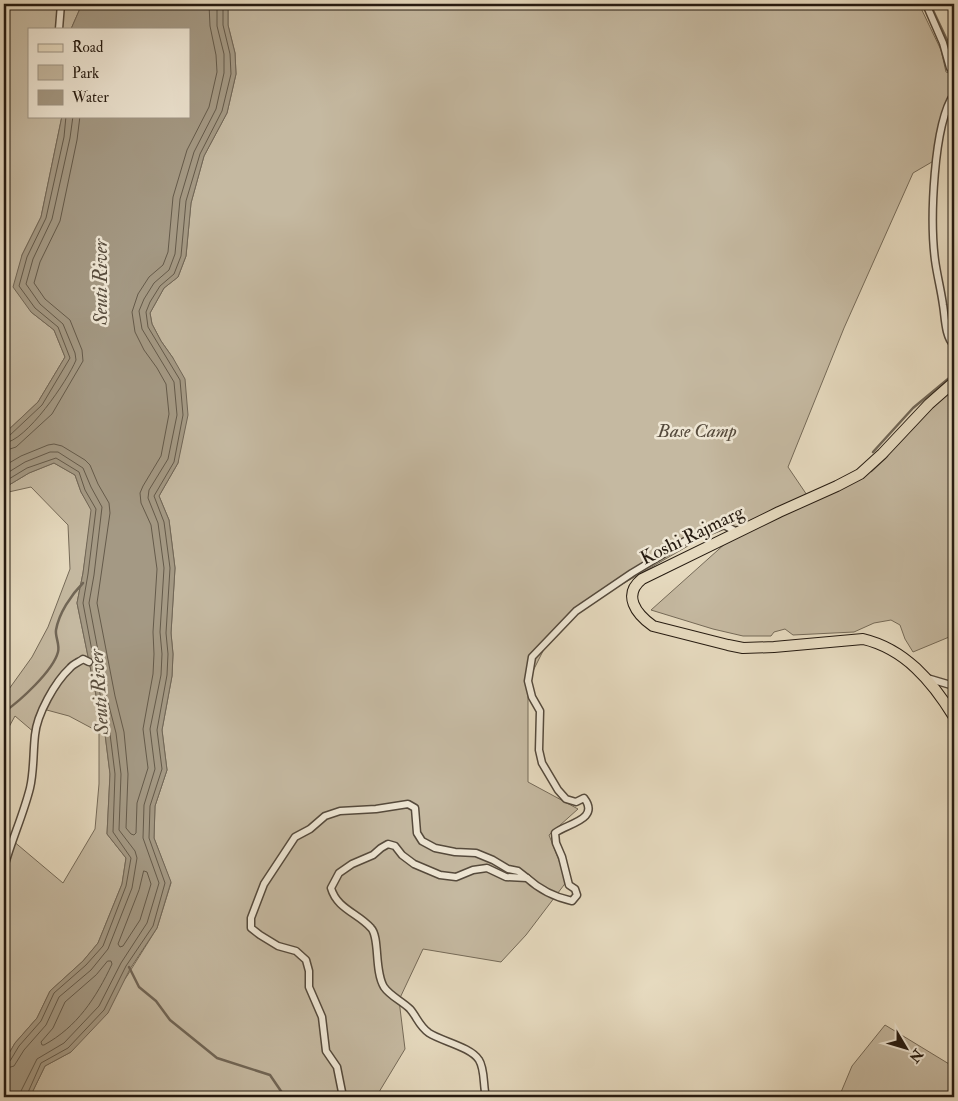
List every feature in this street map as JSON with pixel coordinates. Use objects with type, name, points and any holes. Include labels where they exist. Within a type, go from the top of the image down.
[{"type":"main road","name":"Koshi Rajmarg","points":[[954,382],[929,404],[882,454],[860,474],[642,579],[632,594],[632,601],[636,609],[653,626],[743,648],[774,647],[854,639],[877,642],[894,650],[912,664],[926,678],[954,717]]},
{"type":"street","points":[[59,28],[61,4]]},
{"type":"street","points":[[926,4],[943,42],[950,68]]},
{"type":"street","points":[[954,94],[942,121],[938,142],[933,220],[935,259],[950,342],[954,345]]},
{"type":"street","points":[[343,1097],[337,1067],[326,1051],[322,1017],[309,987],[309,971],[306,960],[296,951],[278,946],[260,936],[251,928],[251,918],[264,884],[295,838],[310,829],[325,816],[340,811],[376,809],[408,804],[415,808],[417,833],[422,841],[435,848],[455,852],[476,853],[494,860],[508,870],[518,871],[540,889],[572,901],[577,895],[575,890],[569,885],[555,834],[559,830],[580,822],[588,810],[588,803],[584,798],[576,802],[566,799],[558,790],[542,763],[539,750],[540,712],[532,697],[528,681],[532,657],[576,611],[632,573],[685,541],[724,525],[737,532]]},
{"type":"street","points":[[4,868],[30,787],[33,773],[35,733],[43,709],[56,685],[70,668],[83,659],[89,662]]},
{"type":"street","points":[[926,678],[954,686]]},
{"type":"street","points":[[486,1097],[478,1060],[470,1052],[441,1040],[421,1027],[410,1010],[383,986],[376,958],[375,934],[371,928],[339,902],[333,895],[332,888],[339,873],[352,864],[373,856],[388,844],[395,846],[402,855],[414,864],[440,875],[456,877],[473,870],[487,868],[506,877],[527,878]]},
{"type":"green space","points":[[4,4],[82,4],[71,28],[28,28],[28,118],[62,118],[41,217],[22,255],[31,312],[54,330],[65,357],[38,402],[4,434]]},
{"type":"green space","name":"Base Camp","points":[[228,4],[919,4],[941,50],[946,72],[954,75],[954,94],[951,98],[937,159],[913,173],[844,328],[788,467],[811,501],[863,476],[877,466],[954,387],[954,635],[913,652],[905,639],[900,625],[891,620],[874,623],[854,632],[793,635],[785,629],[774,632],[771,636],[743,636],[651,610],[737,533],[724,525],[576,611],[551,635],[528,681],[528,782],[578,809],[549,835],[567,881],[526,935],[501,962],[423,949],[399,1000],[405,1049],[376,1097],[30,1097],[45,1066],[71,1052],[127,976],[157,928],[171,883],[154,838],[155,806],[167,770],[162,730],[172,676],[173,654],[171,633],[175,568],[169,520],[159,496],[178,463],[173,358],[152,324],[150,313],[164,288],[178,277],[186,256],[191,203],[204,156],[227,113],[236,74],[235,53],[228,25]]},
{"type":"green space","points":[[54,463],[75,475],[81,492],[92,510],[77,603],[105,734],[110,774],[107,834],[126,858],[122,884],[98,943],[83,961],[50,991],[37,1018],[15,1043],[4,1062],[4,835],[63,883],[95,829],[99,784],[99,732],[69,716],[43,709],[35,733],[15,716],[4,736],[4,696],[32,657],[48,627],[70,569],[68,525],[31,487],[4,493],[4,488],[29,473]]},
{"type":"green space","points":[[885,1025],[954,1067],[954,1097],[839,1097],[852,1066]]},
{"type":"water","name":"Seuti River","points":[[82,4],[228,4],[228,25],[235,53],[236,74],[227,113],[204,156],[191,203],[186,256],[178,277],[164,288],[150,313],[152,324],[161,341],[185,379],[188,415],[178,463],[159,496],[169,520],[175,568],[171,633],[173,654],[172,676],[162,730],[167,770],[155,806],[154,838],[171,882],[157,928],[130,969],[108,1013],[71,1052],[45,1066],[30,1097],[4,1097],[4,1062],[15,1043],[37,1018],[50,991],[83,961],[98,943],[122,884],[126,858],[107,834],[110,774],[105,734],[77,603],[91,510],[81,492],[75,475],[54,463],[29,473],[4,488],[4,434],[38,402],[65,357],[54,330],[31,312],[13,287],[22,255],[41,217],[62,118],[190,118],[190,28],[71,28]]},
{"type":"waterway","points":[[930,4],[947,40],[954,67]]},
{"type":"waterway","points":[[873,452],[913,408],[954,374]]},
{"type":"waterway","points":[[871,471],[887,456]]},
{"type":"waterway","points":[[4,712],[35,685],[55,660],[58,652],[56,633],[60,617],[74,593],[83,583]]},
{"type":"waterway","points":[[129,967],[139,987],[156,1001],[170,1020],[217,1058],[270,1075],[285,1097]]}]
